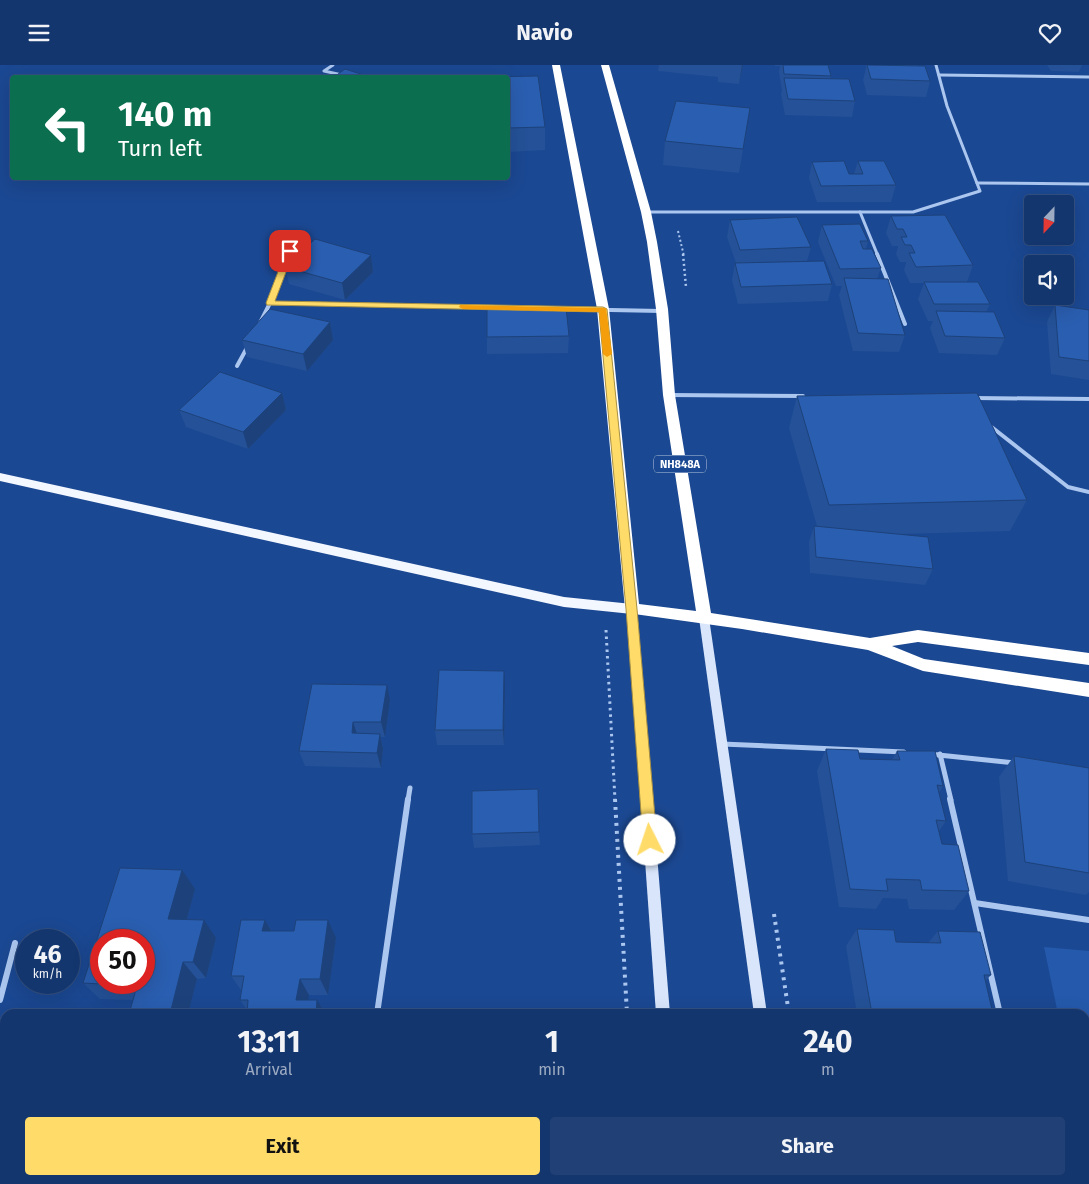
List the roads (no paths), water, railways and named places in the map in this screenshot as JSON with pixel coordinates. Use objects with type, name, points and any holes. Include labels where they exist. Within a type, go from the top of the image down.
[{"type":"highway","points":[[556,65],[603,309],[632,609],[704,618],[869,644],[923,665],[1089,690]]},
{"type":"highway","name":"NH848A","points":[[605,65],[611,80],[646,212],[652,242],[662,310],[669,395],[704,618]]},
{"type":"highway","points":[[869,644],[918,636],[1089,659]]},
{"type":"main road","points":[[0,477],[564,601],[632,609],[664,1009]]},
{"type":"main road","points":[[704,618],[760,1009]]},
{"type":"street","points":[[333,65],[324,71],[342,75]]},
{"type":"street","points":[[646,212],[913,212],[980,191],[947,106],[936,65]]},
{"type":"street","points":[[939,75],[1089,77]]},
{"type":"street","points":[[977,183],[1089,184]]},
{"type":"street","points":[[860,211],[905,324]]},
{"type":"street","points":[[258,327],[270,303],[290,251]]},
{"type":"street","points":[[270,303],[544,308]]},
{"type":"street","points":[[554,309],[662,310]]},
{"type":"street","points":[[237,366],[254,335]]},
{"type":"street","points":[[669,395],[808,397]]},
{"type":"street","points":[[964,398],[1089,399]]},
{"type":"street","points":[[984,422],[1068,487],[1089,492]]},
{"type":"street","points":[[722,744],[910,753]]},
{"type":"street","points":[[920,753],[1024,764]]},
{"type":"street","points":[[940,754],[999,1009]]},
{"type":"street","points":[[378,1009],[410,788]]},
{"type":"street","points":[[974,903],[1089,920]]},
{"type":"street","points":[[0,1000],[15,943]]}]
